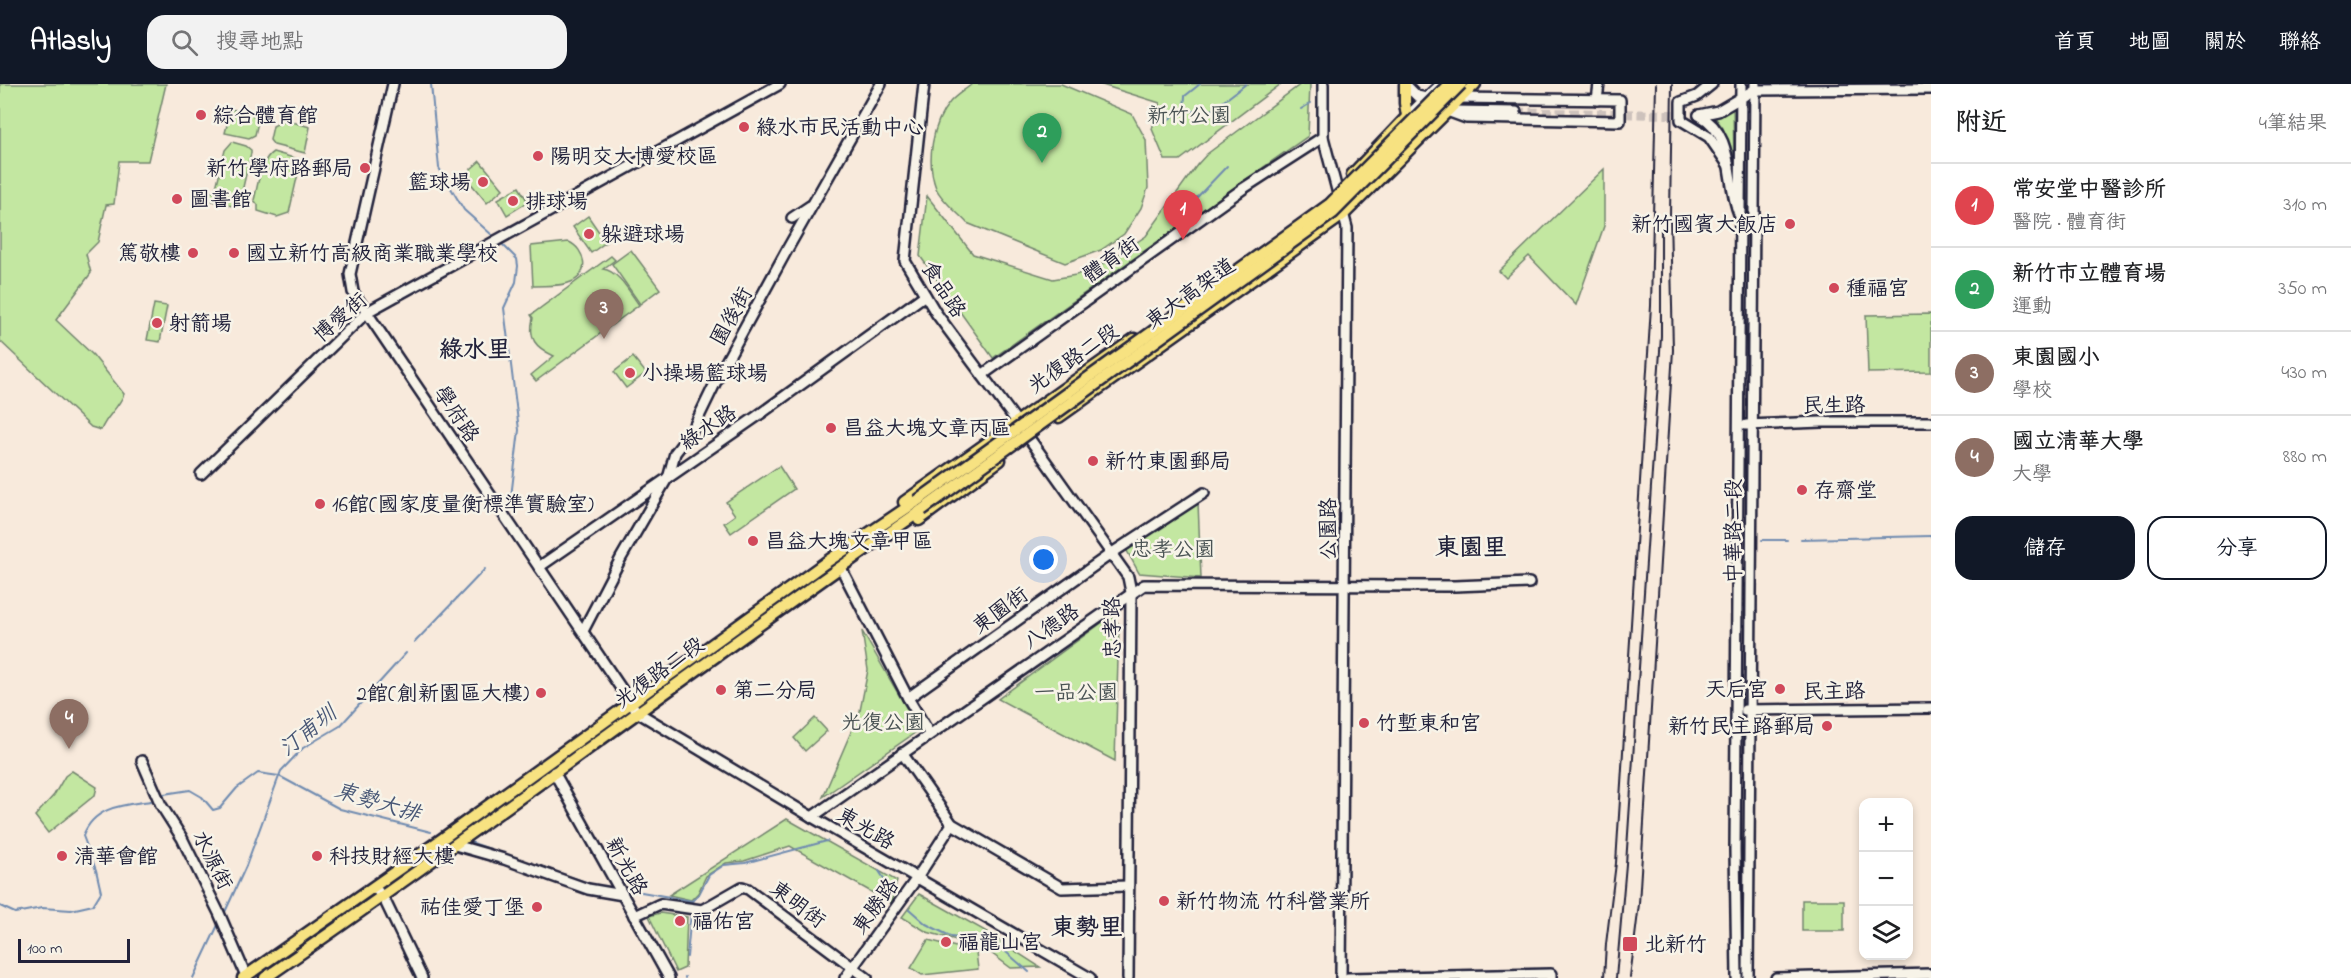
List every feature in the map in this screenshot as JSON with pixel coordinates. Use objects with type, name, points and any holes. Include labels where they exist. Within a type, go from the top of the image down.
[{"type":"main road","points":[[1405,84],[1405,103],[1411,147]]},
{"type":"main road","name":"東大高架道","points":[[919,505],[1330,204],[1449,84]]},
{"type":"main road","name":"東大高架道","points":[[919,505],[1333,213],[1461,84]]},
{"type":"main road","name":"光復路二段","points":[[870,539],[901,533],[1029,438],[1343,214],[1475,84]]},
{"type":"main road","name":"光復路二段","points":[[375,887],[460,825],[841,568],[870,539],[886,514],[1321,205],[1408,116]]},
{"type":"main road","points":[[1017,422],[1060,403],[1258,262],[1266,250]]},
{"type":"main road","name":"光復路二段","points":[[455,845],[554,772],[634,707],[919,505]]},
{"type":"main road","points":[[265,978],[455,845]]},
{"type":"main road","points":[[246,977],[375,887]]},
{"type":"street","name":"學府路","points":[[393,84],[350,274],[353,292],[634,707]]},
{"type":"street","name":"博愛街","points":[[201,474],[367,312],[780,84]]},
{"type":"street","name":"園後街","points":[[583,631],[621,558],[669,475],[675,453],[692,430],[723,367],[881,84]]},
{"type":"street","name":"食品路","points":[[924,84],[905,261],[925,295],[1017,422]]},
{"type":"street","name":"公園路","points":[[1323,84],[1323,137],[1347,228],[1341,978]]},
{"type":"street","points":[[1405,84],[1417,96],[1426,98],[1620,100],[1620,121],[1466,118],[1447,111]]},
{"type":"street","points":[[1442,84],[1449,97],[1460,98],[1468,95],[1480,84]]},
{"type":"street","name":"光復路二段","points":[[1408,116],[1442,84]]},
{"type":"street","points":[[1598,100],[1599,84]]},
{"type":"street","points":[[1712,84],[1697,96],[1681,102],[1682,120],[1709,136],[1729,166]]},
{"type":"street","name":"中華路二段","points":[[1737,978],[1741,84]]},
{"type":"street","points":[[1741,219],[1733,200],[1724,143],[1717,129],[1699,115],[1718,111],[1755,87],[1931,89]]},
{"type":"street","name":"中華路二段","points":[[1748,978],[1750,426],[1755,87]]},
{"type":"street","points":[[1408,116],[1447,111],[1516,112]]},
{"type":"street","name":"體育街","points":[[982,375],[1234,194],[1323,137]]},
{"type":"street","points":[[792,218],[812,205]]},
{"type":"street","name":"綠水路","points":[[539,567],[756,417],[925,295]]},
{"type":"street","name":"忠孝路","points":[[1017,422],[1112,553],[1128,577],[1131,592],[1128,978]]},
{"type":"street","name":"民生路","points":[[1738,424],[1750,426],[1822,422],[1931,422]]},
{"type":"street","name":"東園街","points":[[908,698],[1112,553],[1204,493]]},
{"type":"street","points":[[841,568],[908,698],[929,733]]},
{"type":"street","name":"八德路","points":[[812,818],[929,733],[1144,585],[1455,586],[1529,584]]},
{"type":"street","name":"東光路","points":[[634,707],[812,818],[1090,978]]},
{"type":"street","name":"民主路","points":[[1737,709],[1931,708]]},
{"type":"street","points":[[902,753],[952,824],[1062,888],[1128,886]]},
{"type":"street","name":"水源街","points":[[142,760],[161,805],[182,838],[246,977]]},
{"type":"street","name":"新光路","points":[[554,772],[669,978]]},
{"type":"street","name":"東勝路","points":[[845,978],[917,878],[952,824]]},
{"type":"street","points":[[455,845],[504,859],[588,889],[623,895]]},
{"type":"street","points":[[375,887],[422,978]]},
{"type":"street","name":"東明街","points":[[634,916],[660,904],[702,910],[742,887],[748,889],[867,978]]},
{"type":"street","points":[[1348,978],[1551,974],[1551,978]]},
{"type":"street","points":[[1776,978],[1931,974]]},
{"type":"green space","points":[[0,84],[166,84],[148,161],[119,161],[114,204],[106,205],[98,242],[86,254],[91,273],[56,320],[93,355],[124,394],[101,430],[91,427],[0,341]]},
{"type":"green space","points":[[972,84],[1061,84],[1132,114],[1146,140],[1148,188],[1141,208],[1124,234],[1101,250],[1065,263],[967,223],[938,193],[933,178],[931,155],[935,132],[944,111],[952,99]]},
{"type":"green space","name":"新竹公園","points":[[1099,84],[1281,84],[1180,160],[1165,160],[1152,129],[1160,103]]},
{"type":"green space","points":[[1301,84],[1310,84],[1308,136],[1198,213],[1199,217],[1184,223],[993,358],[920,256],[927,196],[973,254],[1053,279],[1076,275],[1107,262],[1146,236],[1207,154]]},
{"type":"green space","points":[[1733,105],[1734,164],[1723,128],[1714,116]]},
{"type":"green space","points":[[231,109],[252,114],[258,122],[255,135],[249,138],[225,133]]},
{"type":"green space","points":[[285,120],[310,127],[305,153],[274,145],[270,140],[273,126]]},
{"type":"green space","points":[[232,142],[246,146],[251,153],[241,196],[232,206],[205,199],[206,192],[215,192],[225,150]]},
{"type":"green space","points":[[273,152],[301,160],[289,213],[277,217],[258,211],[258,205],[254,200],[262,167]]},
{"type":"green space","name":"籃球場","points":[[480,161],[503,189],[487,203],[464,175]]},
{"type":"green space","points":[[1604,169],[1604,226],[1576,305],[1529,256],[1506,278],[1499,271]]},
{"type":"green space","name":"排球場","points":[[519,187],[528,202],[507,215],[498,199]]},
{"type":"green space","name":"躲避球場","points":[[588,216],[606,242],[591,253],[573,227]]},
{"type":"green space","points":[[569,242],[579,250],[582,256],[583,268],[577,278],[567,284],[533,286],[531,246]]},
{"type":"green space","points":[[631,250],[660,289],[640,304],[612,264]]},
{"type":"green space","points":[[611,256],[615,260],[603,269],[619,278],[639,305],[536,381],[531,375],[554,356],[534,342],[531,315]]},
{"type":"green space","name":"射箭場","points":[[154,304],[167,306],[160,342],[147,340]]},
{"type":"green space","points":[[1931,314],[1931,372],[1868,373],[1866,315]]},
{"type":"green space","name":"小操場籃球場","points":[[633,357],[646,373],[626,388],[614,372]]},
{"type":"green space","points":[[779,466],[794,489],[731,533],[724,523],[735,515],[726,502]]},
{"type":"green space","name":"忠孝公園","points":[[1198,502],[1201,578],[1139,573],[1126,549]]},
{"type":"green space","name":"一品公園","points":[[1111,616],[1119,624],[1115,761],[998,699]]},
{"type":"green space","name":"光復公園","points":[[862,631],[919,730],[823,797],[860,711],[868,670]]},
{"type":"green space","points":[[815,718],[827,731],[805,751],[794,738]]},
{"type":"green space","points":[[72,771],[97,787],[95,795],[48,833],[35,816],[54,795],[65,776]]},
{"type":"green space","points":[[787,819],[897,881],[891,903],[790,846],[744,861],[726,863],[706,876],[698,893],[691,900],[669,895]]},
{"type":"green space","points":[[919,894],[987,932],[978,946],[927,932],[902,917]]},
{"type":"green space","points":[[1802,900],[1844,900],[1844,931],[1802,931]]},
{"type":"green space","points":[[660,913],[687,917],[685,968],[676,972],[649,916]]},
{"type":"green space","points":[[928,940],[976,952],[978,969],[922,975],[911,968]]},
{"type":"green space","points":[[998,940],[1040,967],[1011,968],[991,953]]},
{"type":"waterway","name":"汀甫圳","points":[[431,84],[439,168],[464,210],[492,235]]},
{"type":"waterway","points":[[1184,109],[1185,96],[1200,84]]},
{"type":"waterway","points":[[1169,119],[1184,109],[1207,114],[1246,84]]},
{"type":"waterway","points":[[1301,109],[1311,103]]},
{"type":"waterway","points":[[1182,213],[1227,166]]},
{"type":"waterway","name":"汀甫圳","points":[[502,244],[517,259],[518,266],[516,282],[504,308],[519,430],[511,497]]},
{"type":"waterway","points":[[1801,539],[1931,536]]},
{"type":"waterway","points":[[1762,540],[1787,540]]},
{"type":"waterway","name":"汀甫圳","points":[[415,642],[485,569]]},
{"type":"waterway","name":"汀甫圳","points":[[225,912],[246,866],[281,771],[303,748],[340,726],[406,653]]},
{"type":"waterway","name":"東勢大排","points":[[164,794],[190,790],[202,797],[213,810],[220,808],[237,788],[258,773],[279,776],[340,809],[431,832]]},
{"type":"waterway","name":"東勢大排","points":[[0,906],[15,913],[42,908],[71,910],[93,905],[101,892],[96,870],[83,836],[88,826],[94,818],[111,809],[151,801]]},
{"type":"waterway","name":"東勢大排","points":[[636,891],[692,901],[699,894],[709,875],[724,865],[745,863],[827,841]]},
{"type":"waterway","name":"東勢大排","points":[[470,842],[600,887]]},
{"type":"waterway","name":"東勢大排","points":[[879,871],[894,894]]},
{"type":"waterway","name":"東勢大排","points":[[909,909],[926,924],[952,937],[998,945],[1029,972]]},
{"type":"waterway","points":[[687,957],[691,912]]},
{"type":"waterway","name":"汀甫圳","points":[[193,978],[218,925]]},
{"type":"tunnel","points":[[1516,112],[1699,115]]},
{"type":"railway","points":[[1604,978],[1616,863],[1651,306],[1656,84]]},
{"type":"railway","points":[[1630,978],[1639,904],[1673,350],[1670,215],[1672,84]]},
{"type":"railway","points":[[1616,978],[1626,864],[1661,336],[1661,228]]},
{"type":"place","name":"綜合體育館","points":[[201,115]]},
{"type":"place","name":"綠水市民活動中心","points":[[744,127]]},
{"type":"place","name":"陽明交大博愛校區","points":[[538,156]]},
{"type":"place","name":"新竹市立體育場","points":[[1042,163]]},
{"type":"place","name":"新竹學府路郵局","points":[[365,168]]},
{"type":"place","name":"籃球場","points":[[483,182]]},
{"type":"place","name":"圖書館","points":[[177,199]]},
{"type":"place","name":"排球場","points":[[513,201]]},
{"type":"place","name":"新竹國賓大飯店","points":[[1790,224]]},
{"type":"place","name":"躲避球場","points":[[589,234]]},
{"type":"place","name":"常安堂中醫診所","points":[[1183,240]]},
{"type":"place","name":"篤敬樓","points":[[193,253]]},
{"type":"place","name":"國立新竹高級商業職業學校","points":[[234,253]]},
{"type":"place","name":"種福宮","points":[[1834,288]]},
{"type":"place","name":"射箭場","points":[[157,323]]},
{"type":"place","name":"東園國小","points":[[604,339]]},
{"type":"place","name":"小操場籃球場","points":[[630,373]]},
{"type":"place","name":"昌益大塊文章丙區","points":[[831,428]]},
{"type":"place","name":"新竹東園郵局","points":[[1093,461]]},
{"type":"place","name":"存齋堂","points":[[1802,490]]},
{"type":"place","name":"16館(國家度量衡標準實驗室)","points":[[320,504]]},
{"type":"place","name":"昌益大塊文章甲區","points":[[753,541]]},
{"type":"place","name":"天后宮","points":[[1780,689]]},
{"type":"place","name":"第二分局","points":[[721,690]]},
{"type":"place","name":"2館(創新園區大樓)","points":[[541,693]]},
{"type":"place","name":"竹塹東和宮","points":[[1364,723]]},
{"type":"place","name":"新竹民主路郵局","points":[[1827,726]]},
{"type":"place","name":"國立清華大學","points":[[69,749]]},
{"type":"place","name":"清華會館","points":[[62,856]]},
{"type":"place","name":"科技財經大樓","points":[[317,856]]},
{"type":"place","name":"新竹物流 竹科營業所","points":[[1164,901]]},
{"type":"place","name":"祐佳愛丁堡","points":[[537,907]]},
{"type":"place","name":"福佑宮","points":[[680,921]]},
{"type":"place","name":"福龍山宮","points":[[946,942]]},
{"type":"place","name":"北新竹","points":[[1630,944]]},
{"type":"district","name":"綠水里","points":[[475,349]]},
{"type":"district","name":"東園里","points":[[1471,547]]},
{"type":"district","name":"東勢里","points":[[1087,927]]}]
